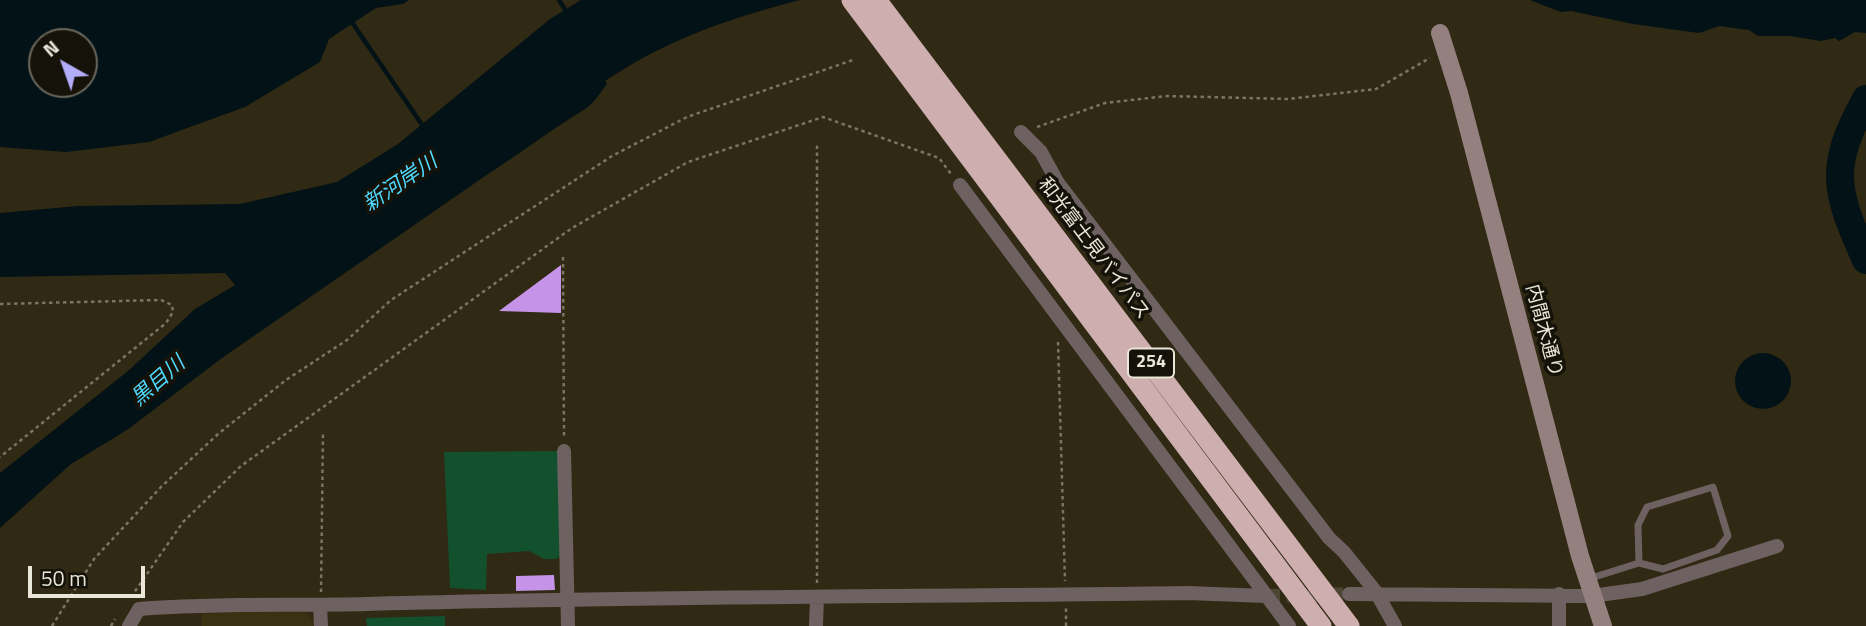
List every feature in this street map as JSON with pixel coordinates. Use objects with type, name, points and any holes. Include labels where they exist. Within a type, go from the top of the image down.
[{"type":"highway","name":"254","points":[[852,0],[1321,626]]},
{"type":"highway","name":"和光富士見バイパス","points":[[876,0],[1349,626]]},
{"type":"street","name":"内間木通り","points":[[1441,40],[1459,93],[1589,587],[1604,626]]},
{"type":"street","points":[[1021,132],[1041,152],[1058,183],[1320,527],[1376,592],[1395,626]]},
{"type":"street","points":[[960,185],[1057,319],[1289,626]]},
{"type":"street","points":[[564,451],[568,626]]},
{"type":"street","points":[[1349,594],[1559,594],[1589,587],[1642,589],[1777,546]]},
{"type":"street","points":[[1559,594],[1559,626]]},
{"type":"street","points":[[129,626],[139,608],[202,604],[320,606],[568,598],[1266,596]]},
{"type":"street","points":[[817,597],[817,626]]},
{"type":"street","points":[[320,606],[321,626]]},
{"type":"lane","points":[[1589,587],[1639,563],[1663,569],[1717,550],[1728,536],[1713,487],[1647,507],[1637,524],[1639,563]]},
{"type":"path","points":[[1021,132],[1105,103],[1167,96],[1287,99],[1377,89],[1430,58],[1441,40]]},
{"type":"path","points":[[52,626],[94,559],[171,478],[218,434],[286,380],[347,340],[391,300],[612,156],[687,117],[853,61]]},
{"type":"path","points":[[125,605],[183,522],[241,466],[572,228],[688,162],[823,117],[939,159],[960,185]]},
{"type":"path","points":[[817,142],[817,597]]},
{"type":"path","points":[[563,257],[564,451]]},
{"type":"path","points":[[0,304],[161,300],[172,305],[173,313],[170,320],[0,457]]},
{"type":"path","points":[[1057,319],[1066,626]]},
{"type":"path","points":[[320,606],[323,433]]},
{"type":"path","points":[[111,626],[118,616]]},
{"type":"shaded area","points":[[202,610],[304,610],[316,626],[202,626]]},
{"type":"green space","points":[[560,451],[560,555],[557,559],[544,559],[529,551],[487,554],[486,590],[450,588],[444,452]]},
{"type":"green space","points":[[445,616],[445,626],[367,626],[366,618]]},
{"type":"water","points":[[0,0],[409,0],[403,4],[376,8],[329,39],[320,62],[245,107],[149,142],[66,152],[0,147]]},
{"type":"water","points":[[581,0],[800,0],[699,32],[652,53],[605,81],[607,84],[588,107],[222,358],[127,430],[71,464],[0,528],[0,473],[128,371],[195,309],[235,285],[225,273],[0,277],[0,213],[78,206],[240,204],[337,182],[398,144],[550,19]]},
{"type":"water","points":[[1530,0],[1866,0],[1866,33],[1855,32],[1839,41],[1835,38],[1821,41],[1790,36],[1758,36],[1749,30],[1719,26],[1699,33],[1633,24],[1571,11],[1561,12]]},
{"type":"water","points":[[1758,353],[1768,353],[1783,361],[1789,370],[1789,392],[1783,401],[1768,409],[1758,409],[1740,397],[1735,386],[1735,376],[1747,358]]},
{"type":"building","points":[[561,265],[561,313],[499,311]]},
{"type":"building","points":[[554,575],[555,590],[516,591],[516,576]]},
{"type":"waterway","points":[[559,0],[568,14]]},
{"type":"waterway","points":[[351,21],[425,129]]},
{"type":"waterway","points":[[1866,99],[1846,143],[1840,179],[1842,197],[1866,260]]},
{"type":"tunnel","points":[[1266,596],[1349,594]]},
{"type":"water label","name":"新河岸川","points":[[401,184]]},
{"type":"water label","name":"黒目川","points":[[159,382]]}]
